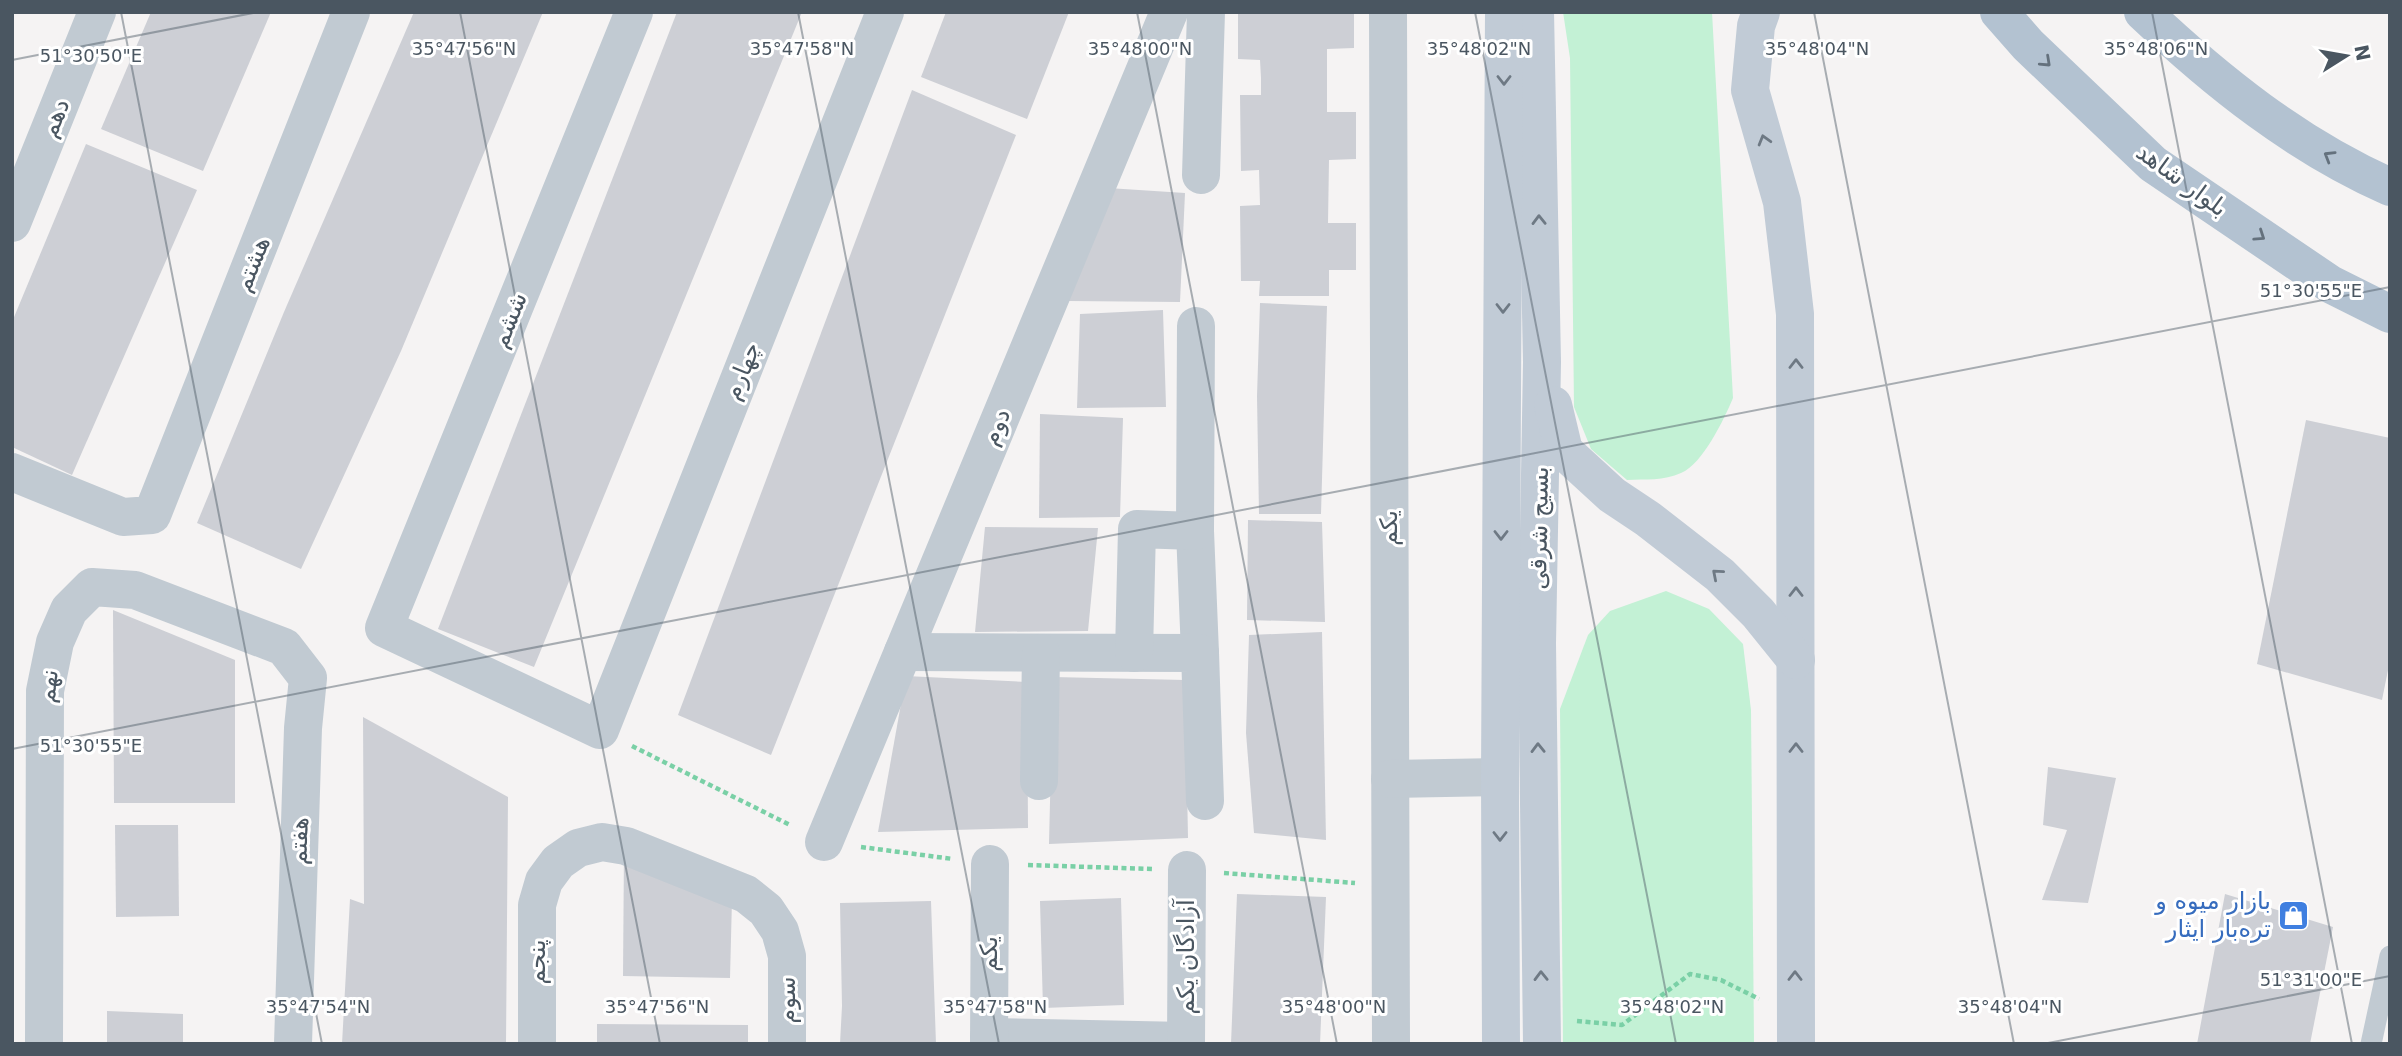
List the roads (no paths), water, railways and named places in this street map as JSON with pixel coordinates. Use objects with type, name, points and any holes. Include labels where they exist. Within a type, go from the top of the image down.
[{"type":"main road","name":"بسیج شرقی","points":[[1504,12],[1519,642],[1542,1030]]},
{"type":"main road","name":"بسیج شرقی","points":[[1502,1044],[1500,777],[1519,642],[1542,362],[1535,12]]},
{"type":"main road","points":[[1761,12],[1756,26],[1750,90],[1782,202],[1795,314],[1796,1031]]},
{"type":"main road","name":"بلوار شاهد","points":[[1999,12],[2028,45],[2153,164],[2330,284],[2390,314]]},
{"type":"main road","points":[[2143,12],[2189,56],[2269,119],[2354,171],[2390,187]]},
{"type":"main road","points":[[1542,362],[1564,451],[1612,495],[1648,519],[1720,575],[1758,613],[1796,660]]},
{"type":"street","name":"دهم","points":[[12,223],[97,12]]},
{"type":"street","name":"هشتم","points":[[12,472],[123,517],[152,515],[351,12]]},
{"type":"street","name":"ششم","points":[[600,730],[384,628],[634,12]]},
{"type":"street","name":"چهارم","points":[[600,730],[885,12]]},
{"type":"street","name":"دوم","points":[[824,842],[1169,12]]},
{"type":"street","points":[[1201,175],[1206,12]]},
{"type":"street","name":"یکم","points":[[1388,12],[1391,1044]]},
{"type":"street","points":[[1196,326],[1195,531],[1205,801]]},
{"type":"street","points":[[1134,653],[1137,529],[1195,531]]},
{"type":"street","name":"نهم","points":[[44,1044],[45,691],[55,642],[69,610],[92,587],[135,590],[284,648]]},
{"type":"street","name":"هفتم","points":[[284,648],[309,678],[303,728],[293,1044]]},
{"type":"street","points":[[903,652],[1200,653]]},
{"type":"street","points":[[1039,781],[1041,653]]},
{"type":"street","points":[[1390,779],[1500,777]]},
{"type":"street","name":"سوم","points":[[544,881],[558,862],[578,848],[602,842],[626,846],[746,894],[766,909],[780,931],[787,956],[787,1044]]},
{"type":"street","name":"یکم","points":[[989,1041],[990,864]]},
{"type":"street","name":"آزادگان یکم","points":[[1186,870],[1186,1043]]},
{"type":"street","name":"پنجم","points":[[537,1044],[537,905],[544,881]]},
{"type":"street","points":[[989,1041],[1186,1043]]},
{"type":"lane","points":[[2371,1044],[2390,956]]},
{"type":"place","name":"بازار میوه و تره‌بار ایثار","points":[[2294,915]]}]
